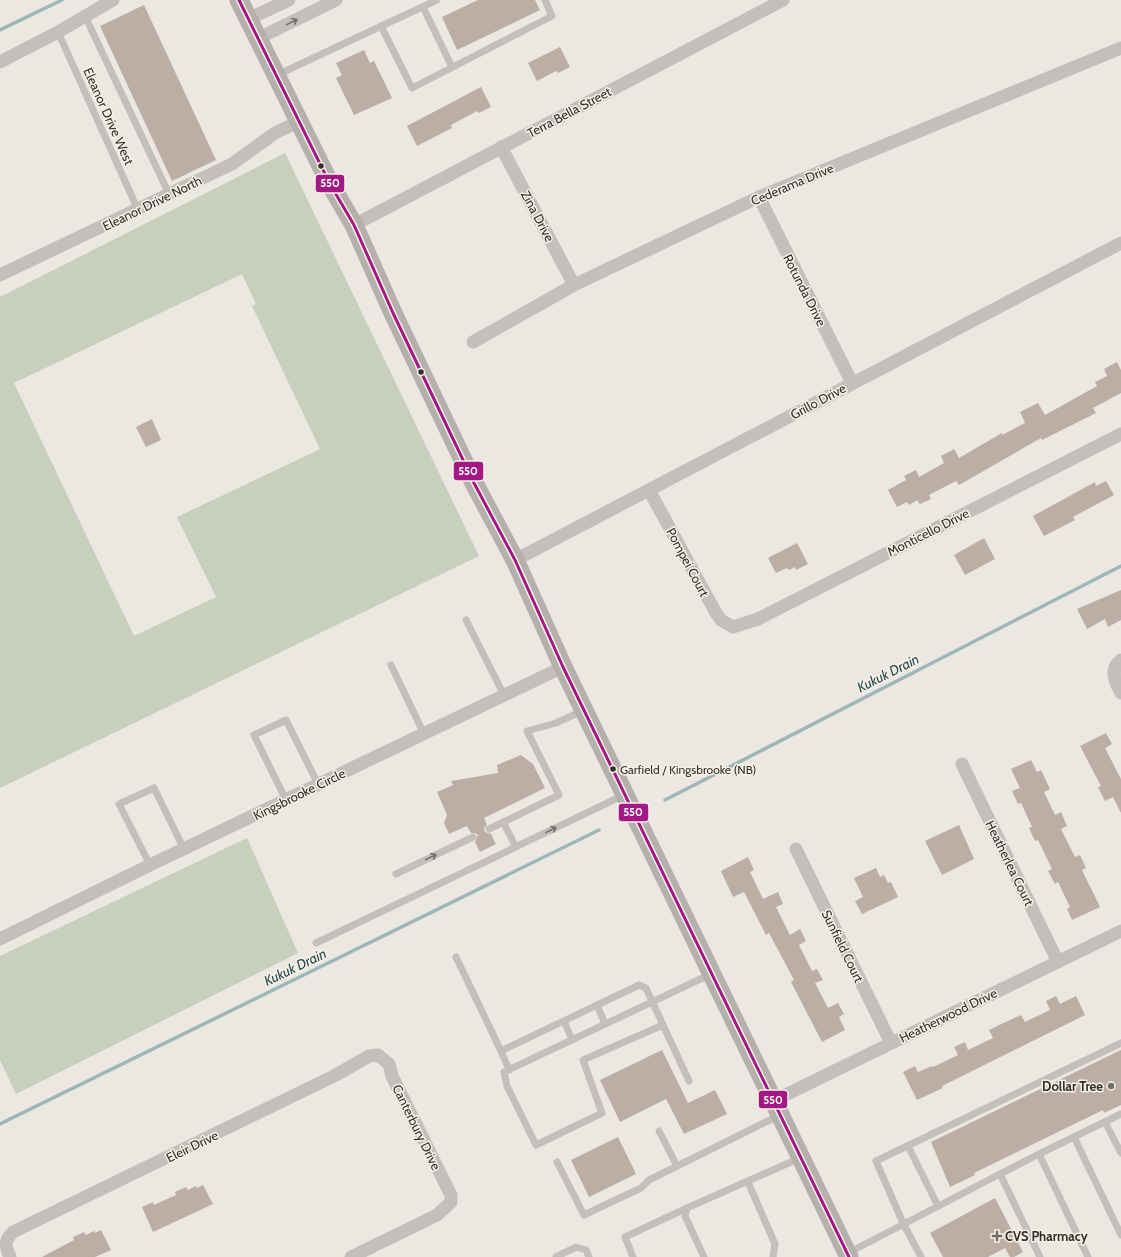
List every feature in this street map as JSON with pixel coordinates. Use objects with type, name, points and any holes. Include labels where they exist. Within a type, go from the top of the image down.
[{"type":"main road","points":[[239,0],[256,39],[298,122],[330,184],[354,225],[393,313],[474,483],[515,560],[563,667],[849,1255]]},
{"type":"street","points":[[0,62],[58,32],[113,0]]},
{"type":"street","points":[[248,20],[289,0]]},
{"type":"street","points":[[256,39],[336,0]]},
{"type":"street","name":"Terra Bella Street","points":[[354,225],[783,0]]},
{"type":"street","name":"Cederama Drive","points":[[473,342],[574,285],[758,197],[1121,48]]},
{"type":"street","name":"Eleanor Drive North","points":[[0,275],[232,164],[275,132],[298,122]]},
{"type":"street","name":"Zina Drive","points":[[501,147],[574,285]]},
{"type":"street","name":"Rotunda Drive","points":[[758,197],[852,382]]},
{"type":"street","name":"Grillo Drive","points":[[515,560],[1121,242]]},
{"type":"street","name":"Monticello Drive","points":[[733,627],[758,619],[1121,434]]},
{"type":"street","name":"Pompei Court","points":[[649,490],[716,613],[721,620],[733,627]]},
{"type":"street","points":[[1118,662],[1114,671],[1114,679],[1121,694]]},
{"type":"street","name":"Kingsbrooke Circle","points":[[0,939],[184,848],[563,667]]},
{"type":"street","name":"Heatherlea Court","points":[[962,764],[1058,962]]},
{"type":"street","name":"Sunfield Court","points":[[796,849],[891,1043]]},
{"type":"street","name":"Heatherwood Drive","points":[[778,1107],[891,1043],[1121,931]]},
{"type":"street","name":"Canterbury Drive","points":[[351,1257],[437,1215],[451,1202],[451,1195],[392,1076],[389,1064],[378,1055]]},
{"type":"street","name":"Eleir Drive","points":[[10,1257],[5,1243],[7,1238],[13,1232],[336,1076],[369,1056],[378,1055]]},
{"type":"lane","points":[[275,76],[437,0]]},
{"type":"lane","points":[[381,26],[412,88],[552,16],[545,0]]},
{"type":"lane","points":[[423,6],[452,67]]},
{"type":"lane","points":[[85,16],[169,194]]},
{"type":"lane","name":"Eleanor Drive West","points":[[58,32],[138,210]]},
{"type":"lane","points":[[466,620],[504,696]]},
{"type":"lane","points":[[391,665],[424,734]]},
{"type":"lane","points":[[489,829],[559,795],[527,731],[556,723],[584,710]]},
{"type":"lane","points":[[286,800],[254,735],[286,720],[318,784]]},
{"type":"lane","points":[[150,865],[119,804],[154,788],[184,848]]},
{"type":"lane","points":[[316,943],[625,794]]},
{"type":"lane","points":[[504,822],[516,847]]},
{"type":"lane","points":[[396,874],[473,837]]},
{"type":"lane","points":[[456,957],[509,1070]]},
{"type":"lane","points":[[663,1025],[583,1060],[602,1113],[536,1145],[507,1086],[504,1072],[713,973]]},
{"type":"lane","points":[[501,1051],[639,985],[646,988],[689,1081]]},
{"type":"lane","points":[[597,1005],[605,1024]]},
{"type":"lane","points":[[564,1021],[572,1040]]},
{"type":"lane","points":[[921,1257],[903,1223],[876,1161],[1121,1043]]},
{"type":"lane","points":[[557,1162],[584,1215],[641,1188],[649,1180],[677,1166],[778,1107]]},
{"type":"lane","points":[[849,1255],[903,1223],[1121,1114]]},
{"type":"lane","points":[[1106,1122],[1121,1154]]},
{"type":"lane","points":[[659,1131],[677,1166]]},
{"type":"lane","points":[[1074,1137],[1121,1235]]},
{"type":"lane","points":[[908,1146],[938,1206]]},
{"type":"lane","points":[[1039,1154],[1088,1257]]},
{"type":"lane","points":[[633,1257],[625,1237],[802,1157]]},
{"type":"lane","points":[[1000,1174],[1040,1257]]},
{"type":"lane","points":[[748,1182],[775,1244],[773,1257]]},
{"type":"lane","points":[[687,1208],[685,1216],[704,1257]]},
{"type":"lane","points":[[556,1257],[576,1247],[586,1250],[589,1257]]},
{"type":"green space","points":[[285,153],[479,556],[0,788],[0,297]],"holes":[[[242,274],[256,304],[252,306],[320,449],[177,517],[216,597],[134,636],[14,383]]]},
{"type":"green space","points":[[247,838],[298,953],[16,1094],[0,1060],[0,956]]},
{"type":"building","points":[[478,0],[535,0],[540,10],[457,50],[442,17]]},
{"type":"building","points":[[144,5],[216,160],[172,181],[100,26]]},
{"type":"building","points":[[560,47],[570,67],[558,73],[556,71],[537,81],[528,63]]},
{"type":"building","points":[[364,50],[370,63],[374,61],[392,98],[354,115],[336,78],[342,75],[336,63]]},
{"type":"building","points":[[481,87],[491,107],[479,113],[477,111],[451,125],[452,128],[417,146],[407,126]]},
{"type":"building","points":[[1117,362],[1121,370],[1121,393],[1093,408],[1096,413],[1042,440],[1041,438],[959,485],[956,481],[929,495],[931,499],[920,504],[917,500],[909,505],[907,502],[897,507],[888,490],[906,480],[904,476],[916,470],[919,477],[944,463],[941,456],[954,449],[959,458],[1002,433],[1002,435],[1025,423],[1020,412],[1038,403],[1045,415],[1097,386],[1095,382],[1107,376],[1104,369]]},
{"type":"building","points":[[152,419],[161,440],[146,447],[136,427]]},
{"type":"building","points":[[1106,481],[1114,495],[1073,517],[1075,520],[1044,536],[1033,516],[1095,482],[1096,486]]},
{"type":"building","points":[[984,538],[995,559],[965,575],[954,555]]},
{"type":"building","points":[[797,543],[808,564],[796,570],[795,567],[789,570],[787,568],[776,573],[768,558]]},
{"type":"building","points":[[1121,590],[1121,620],[1108,627],[1105,619],[1087,629],[1077,609]]},
{"type":"building","points":[[1106,733],[1112,744],[1105,748],[1121,779],[1121,813],[1113,797],[1105,801],[1098,787],[1101,786],[1080,746]]},
{"type":"building","points":[[521,755],[533,764],[545,788],[484,818],[487,825],[484,828],[485,832],[491,834],[496,844],[480,852],[475,842],[478,835],[471,833],[467,826],[449,834],[444,823],[447,815],[437,792],[453,785],[451,781],[498,773],[497,765]]},
{"type":"building","points":[[1031,760],[1037,772],[1041,770],[1050,789],[1044,792],[1055,815],[1061,812],[1067,826],[1061,829],[1075,857],[1080,855],[1086,868],[1082,870],[1100,907],[1072,920],[1067,909],[1070,907],[1058,882],[1055,884],[1048,871],[1052,869],[1038,840],[1035,841],[1029,828],[1032,827],[1021,803],[1018,804],[1012,791],[1020,788],[1011,769]]},
{"type":"building","points":[[959,825],[974,859],[942,875],[925,841]]},
{"type":"building","points":[[748,857],[754,870],[750,872],[763,899],[778,892],[783,904],[776,907],[790,935],[800,929],[806,941],[799,945],[812,971],[817,969],[823,980],[815,983],[828,1008],[838,1003],[844,1014],[839,1017],[845,1030],[822,1042],[791,982],[794,980],[769,933],[766,935],[744,892],[733,897],[721,871]]},
{"type":"building","points":[[876,868],[880,877],[884,875],[888,883],[891,882],[898,897],[862,914],[855,901],[863,897],[854,878]]},
{"type":"building","points":[[1056,996],[1060,1004],[1076,996],[1085,1015],[942,1086],[943,1088],[917,1100],[903,1072],[915,1066],[918,1072],[932,1066],[933,1067],[958,1055],[954,1047],[965,1042],[968,1050],[993,1038],[989,1030],[1021,1015],[1025,1022],[1050,1010],[1046,1001]]},
{"type":"building","points":[[662,1050],[688,1103],[715,1090],[727,1114],[684,1134],[666,1099],[620,1122],[600,1080]]},
{"type":"building","points":[[1121,1050],[1121,1105],[1104,1113],[1103,1110],[974,1173],[975,1175],[950,1187],[931,1142]]},
{"type":"building","points":[[618,1137],[636,1174],[589,1197],[571,1160]]},
{"type":"building","points":[[203,1185],[213,1204],[153,1232],[142,1207],[153,1202],[154,1205],[176,1195],[175,1192],[186,1187],[188,1190],[196,1186],[197,1188]]},
{"type":"building","name":"CVS Pharmacy","points":[[995,1198],[1023,1252],[1014,1257],[1010,1257],[1005,1248],[988,1257],[943,1257],[930,1233]]},
{"type":"building","points":[[101,1230],[111,1250],[95,1257],[42,1257],[74,1240],[73,1237],[84,1232],[86,1235],[94,1231],[95,1233]]},
{"type":"waterway","points":[[0,30],[62,0]]},
{"type":"waterway","name":"Kukuk Drain","points":[[665,800],[1121,566]]},
{"type":"waterway","name":"Kukuk Drain","points":[[0,1124],[599,830]]},
{"type":"transit line","name":"550","points":[[239,0],[330,184],[354,225],[393,313],[474,483],[515,560],[563,667],[849,1257]]},
{"type":"place","name":"Garfield / Kingsbrooke (NB)","points":[[613,769]]},
{"type":"place","name":"Dollar Tree","points":[[1111,1086]]},
{"type":"place","name":"CVS Pharmacy","points":[[997,1236]]}]
